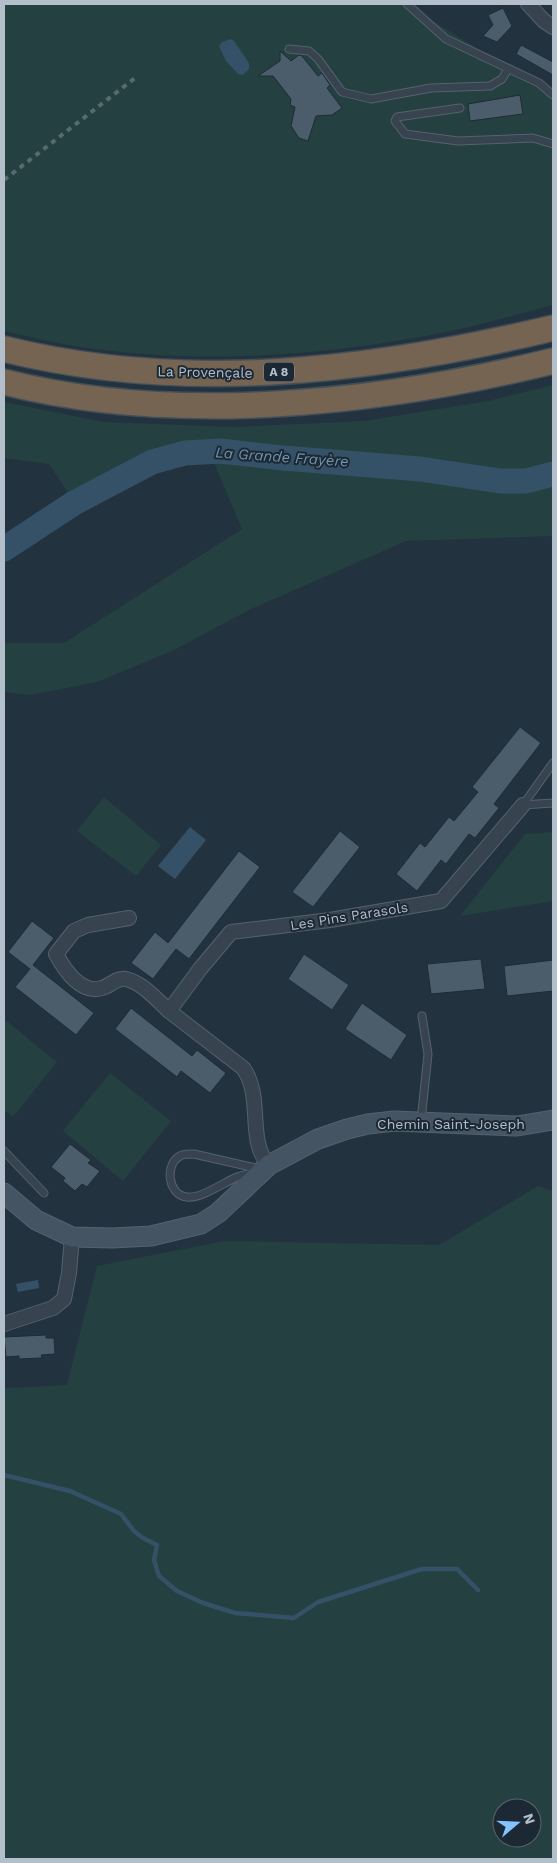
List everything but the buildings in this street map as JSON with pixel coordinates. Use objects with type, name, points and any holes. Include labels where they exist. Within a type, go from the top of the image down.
[{"type":"highway","name":"La Provençale","points":[[4,349],[30,356],[94,366],[152,372],[228,374],[302,371],[368,363],[440,352],[553,328]]},
{"type":"highway","points":[[4,382],[23,387],[97,398],[153,404],[225,406],[355,397],[426,387],[553,361]]},
{"type":"main road","name":"Chemin Saint-Joseph","points":[[4,1193],[36,1220],[72,1237],[112,1238],[151,1236],[201,1224],[218,1213],[266,1168],[318,1139],[347,1129],[394,1121],[517,1126],[553,1120]]},
{"type":"street","points":[[528,4],[544,21],[553,27]]},
{"type":"street","name":"Les Pins Parasols","points":[[169,1011],[200,969],[231,932],[330,920],[441,901],[523,805]]},
{"type":"street","points":[[129,918],[88,925],[74,931],[56,954],[64,970],[82,986],[100,989],[121,979],[128,979],[149,992],[169,1011],[243,1068],[250,1077],[254,1093],[260,1152],[266,1168]]},
{"type":"street","points":[[4,1324],[54,1308],[64,1299],[69,1273],[72,1237]]},
{"type":"lane","points":[[407,4],[446,38],[539,84],[553,95]]},
{"type":"lane","points":[[289,48],[309,51],[318,58],[342,92],[371,99],[431,88],[490,86],[502,79],[508,69]]},
{"type":"lane","points":[[460,108],[397,117],[395,121],[405,134],[458,141],[533,138],[553,144]]},
{"type":"lane","name":"Les Pins Parasols","points":[[523,805],[553,763]]},
{"type":"lane","points":[[523,805],[553,804]]},
{"type":"lane","points":[[421,1122],[428,1054],[422,1016]]},
{"type":"lane","points":[[4,1151],[44,1193]]},
{"type":"lane","points":[[188,1154],[266,1168],[237,1177],[196,1197],[179,1195],[173,1187],[170,1178],[174,1160],[188,1154]]},
{"type":"green space","points":[[4,4],[405,4],[553,95],[553,305],[457,330],[383,343],[339,349],[250,356],[160,355],[117,352],[74,346],[4,331]]},
{"type":"green space","points":[[553,385],[553,536],[406,541],[251,609],[172,651],[97,682],[30,695],[4,692],[4,643],[64,643],[242,529],[212,458],[173,458],[71,497],[49,464],[4,458],[4,402],[104,422],[234,427],[364,421],[488,401]]},
{"type":"green space","points":[[104,797],[161,845],[136,876],[77,831]]},
{"type":"green space","points":[[553,832],[553,901],[460,916],[525,834]]},
{"type":"green space","points":[[4,1019],[57,1062],[13,1117],[4,1110]]},
{"type":"green space","points":[[110,1073],[171,1121],[123,1181],[63,1131]]},
{"type":"green space","points":[[538,1186],[553,1191],[553,1859],[4,1859],[4,1388],[67,1385],[97,1266],[224,1241],[439,1245]]},
{"type":"water","points":[[231,39],[249,63],[249,69],[243,75],[238,74],[226,61],[219,46],[222,42]]},
{"type":"water","points":[[190,827],[206,840],[175,879],[158,866]]},
{"type":"water","points":[[38,1280],[39,1288],[18,1292],[16,1284]]},
{"type":"waterway","name":"La Grande Frayère","points":[[4,549],[74,503],[152,462],[185,453],[220,451],[420,469],[500,481],[526,481],[553,474]]},
{"type":"waterway","points":[[4,1475],[70,1491],[121,1514],[134,1531],[157,1545],[154,1560],[159,1576],[177,1591],[203,1603],[235,1613],[294,1618],[318,1602],[422,1569],[457,1569],[478,1590]]},
{"type":"railway","points":[[4,180],[135,78]]}]
